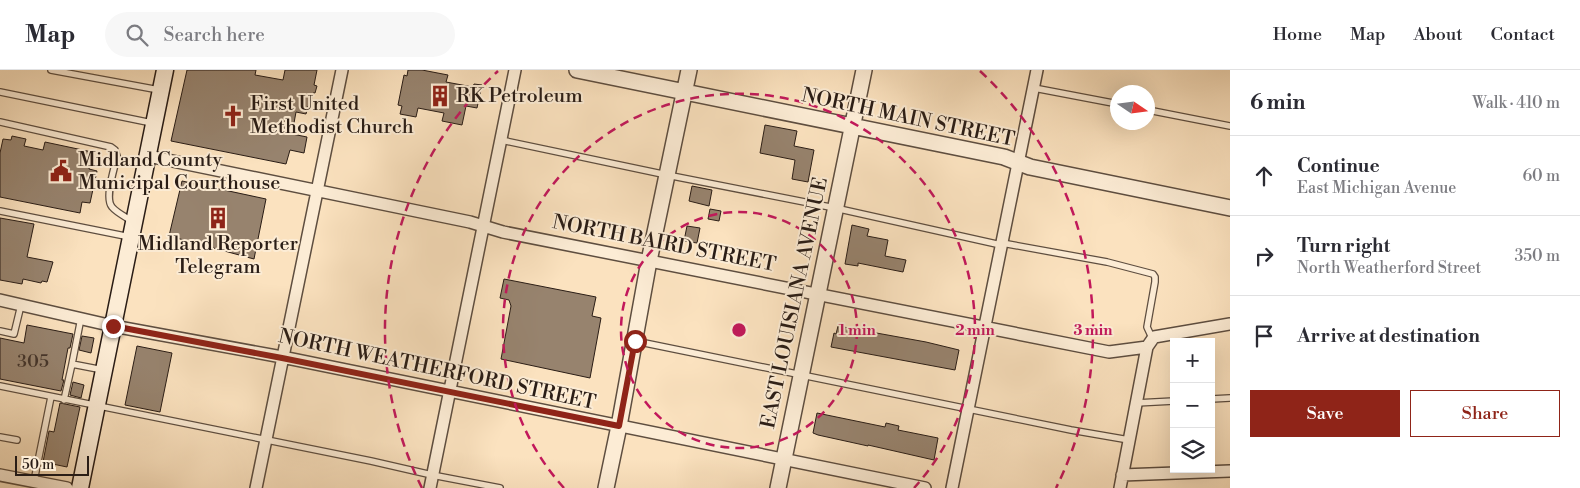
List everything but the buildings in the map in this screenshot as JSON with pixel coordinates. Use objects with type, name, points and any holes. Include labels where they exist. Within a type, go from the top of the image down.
[{"type":"main road","points":[[80,488],[165,70]]},
{"type":"street","points":[[256,488],[342,70]]},
{"type":"street","points":[[430,488],[516,70]]},
{"type":"street","name":"NORTH MAIN STREET","points":[[577,70],[1004,157],[1030,167],[1230,208]]},
{"type":"street","points":[[606,488],[649,261],[689,70]]},
{"type":"street","name":"EAST LOUISIANA AVENUE","points":[[778,488],[864,70]]},
{"type":"street","points":[[952,488],[1037,70]]},
{"type":"street","name":"NORTH BAIRD STREET","points":[[148,156],[470,222],[503,232],[1109,352],[1150,343],[1154,337],[1230,324]]},
{"type":"street","name":"NORTH WEATHERFORD STREET","points":[[0,300],[113,326],[282,358],[925,488]]},
{"type":"street","points":[[1120,488],[1136,402],[1150,343]]},
{"type":"street","points":[[1122,475],[1230,471]]},
{"type":"street","points":[[0,475],[67,488]]},
{"type":"lane","points":[[51,70],[161,91]]},
{"type":"lane","points":[[1034,88],[1110,102]]},
{"type":"lane","points":[[0,92],[154,123]]},
{"type":"lane","points":[[1155,111],[1230,126]]},
{"type":"lane","points":[[0,122],[111,147],[115,150],[118,156],[109,202],[133,230]]},
{"type":"lane","points":[[501,140],[1002,244],[1107,262],[1153,274],[1155,282],[1147,327],[1150,343]]},
{"type":"lane","points":[[0,211],[133,230]]},
{"type":"lane","points":[[0,332],[14,334],[21,305]]},
{"type":"lane","points":[[64,400],[81,318]]},
{"type":"lane","points":[[635,341],[1071,430],[1129,440]]},
{"type":"lane","points":[[72,364],[104,371]]},
{"type":"lane","points":[[0,386],[500,488]]},
{"type":"lane","points":[[34,481],[51,397]]},
{"type":"lane","points":[[1215,399],[1230,398]]},
{"type":"lane","points":[[1136,402],[1170,401]]},
{"type":"lane","points":[[0,437],[17,440]]},
{"type":"place","name":"RK Petroleum","points":[[440,96]]},
{"type":"place","name":"First United Methodist Church","points":[[233,116]]},
{"type":"place","name":"Midland County Municipal Courthouse","points":[[61,171]]},
{"type":"place","name":"Midland Reporter Telegram","points":[[218,218]]},
{"type":"route","points":[[113,326],[619,426],[635,341]]}]
